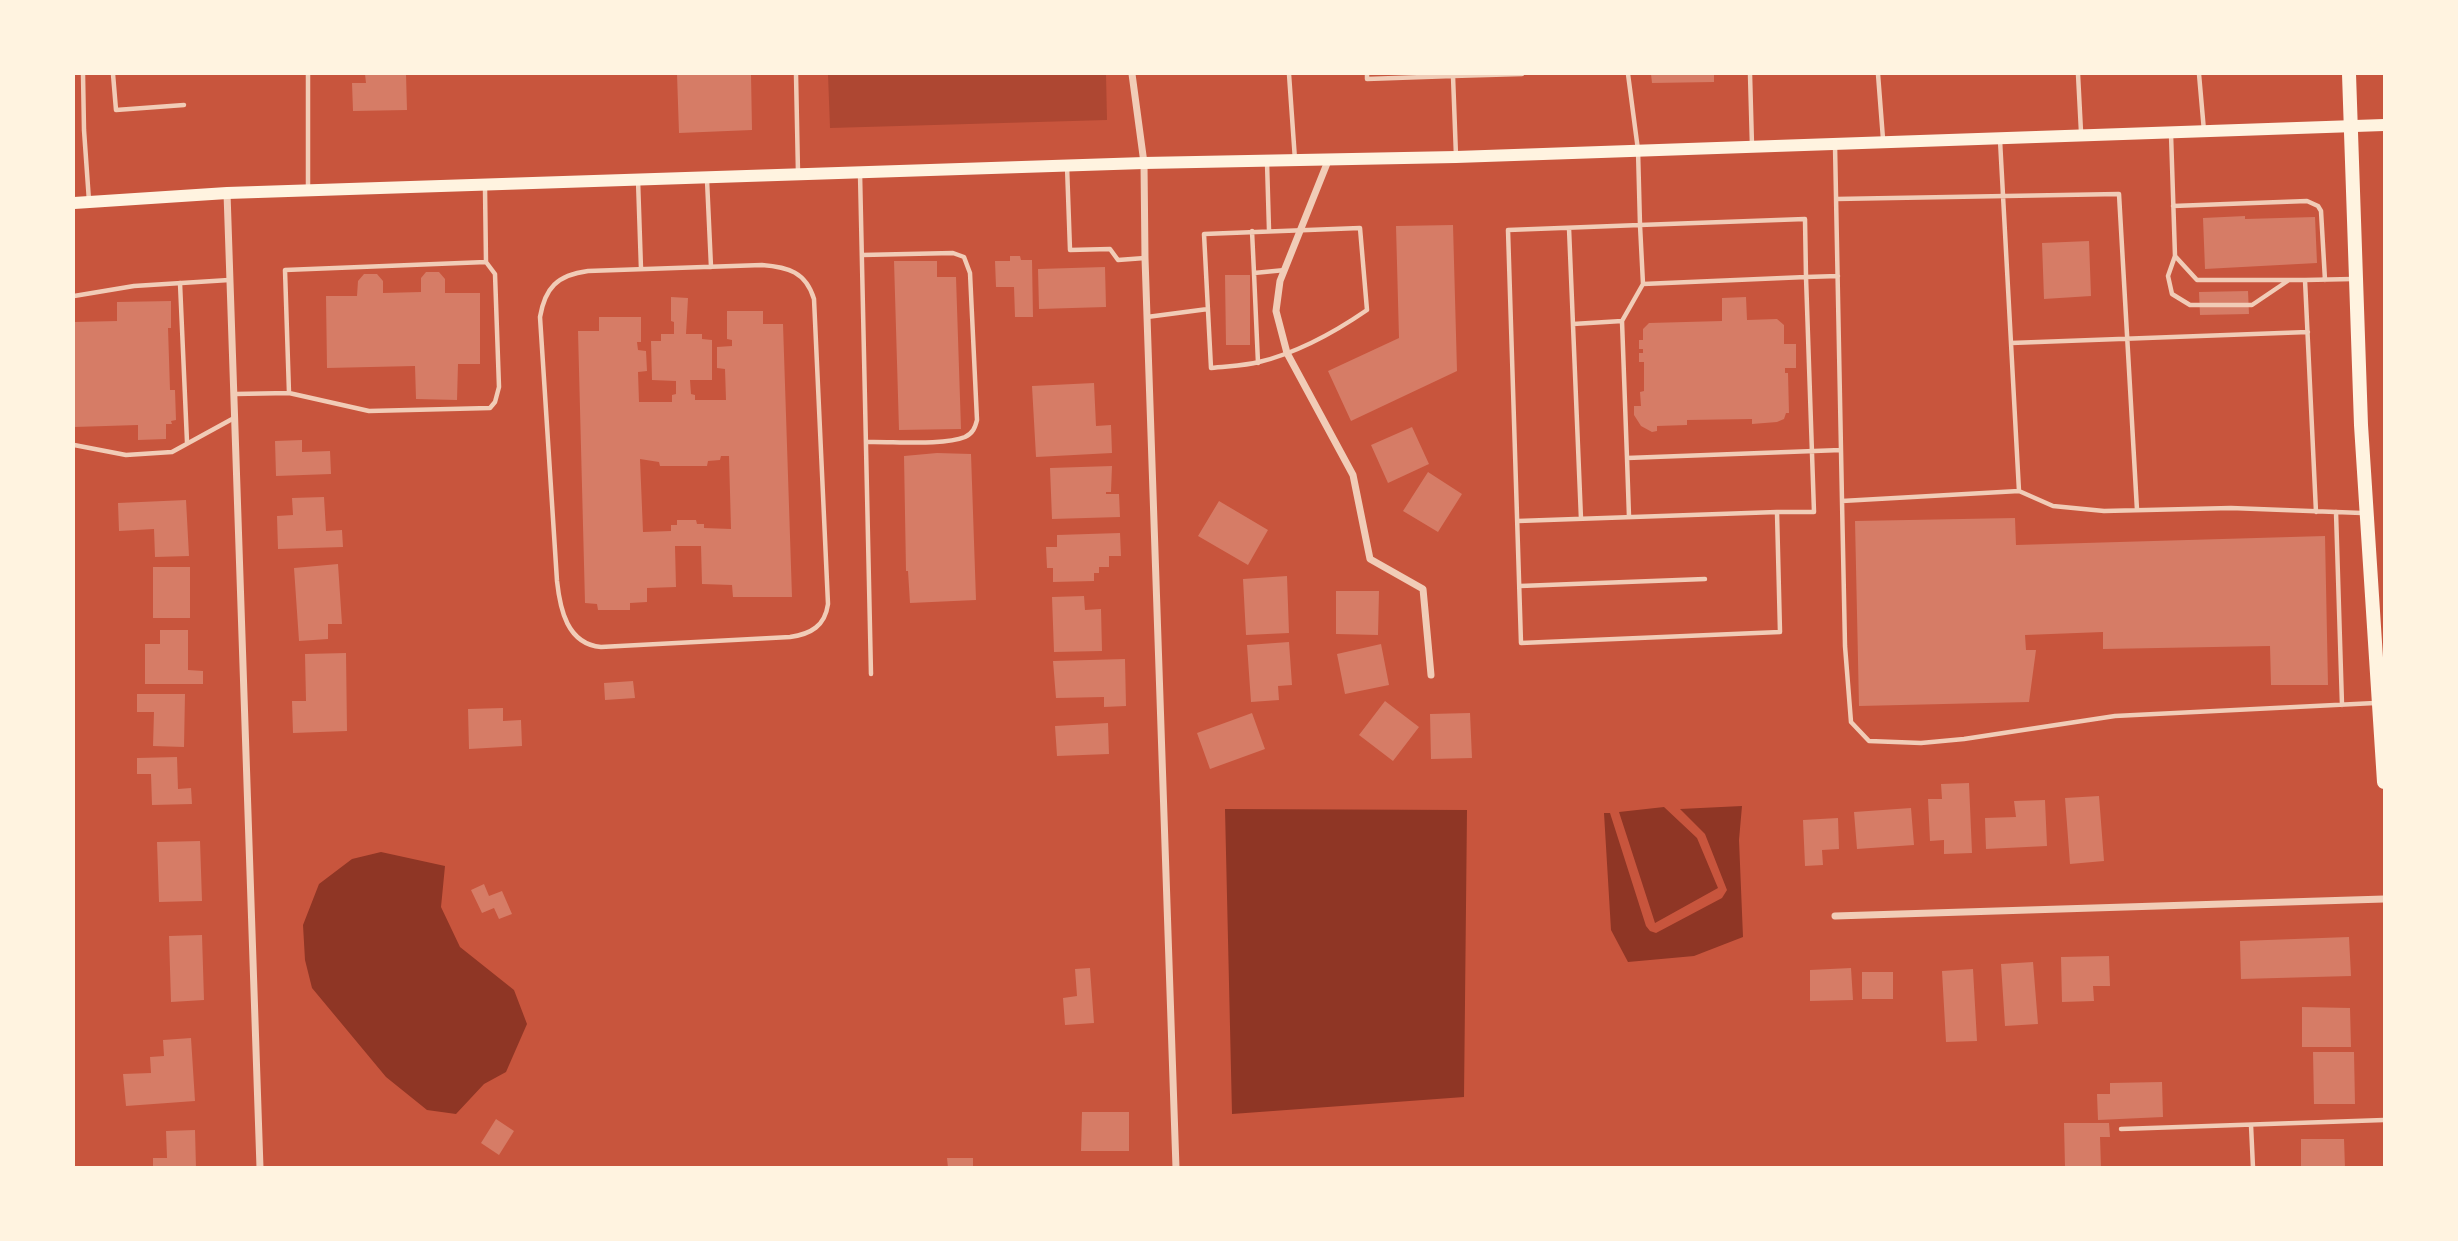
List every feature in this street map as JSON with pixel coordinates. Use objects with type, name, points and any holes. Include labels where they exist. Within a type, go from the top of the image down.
[{"type":"main road","points":[[2349,74],[2367,513],[2385,782]]},
{"type":"main road","points":[[74,202],[227,192],[1144,163],[1328,161],[2385,125]]},
{"type":"street","points":[[1132,74],[1144,163],[1176,1167]]},
{"type":"street","points":[[1328,161],[1280,281],[1276,311],[1287,353],[1353,475],[1370,559],[1423,589],[1431,675]]},
{"type":"street","points":[[227,192],[260,1167]]},
{"type":"street","points":[[1835,916],[2385,899]]},
{"type":"lane","points":[[83,74],[89,201]]},
{"type":"lane","points":[[113,74],[116,110],[184,106]]},
{"type":"lane","points":[[307,74],[308,190]]},
{"type":"lane","points":[[796,74],[798,174]]},
{"type":"lane","points":[[1289,74],[1295,161]]},
{"type":"lane","points":[[1367,74],[1367,79],[1522,74]]},
{"type":"lane","points":[[1628,74],[1638,150],[1643,284],[1622,321],[1629,517]]},
{"type":"lane","points":[[1750,74],[1752,147]]},
{"type":"lane","points":[[1878,74],[1883,143]]},
{"type":"lane","points":[[2078,74],[2081,136]]},
{"type":"lane","points":[[2199,74],[2204,132]]},
{"type":"lane","points":[[1453,76],[1456,157]]},
{"type":"lane","points":[[2171,133],[2175,256],[2168,276],[2172,294],[2190,305],[2252,305],[2290,280]]},
{"type":"lane","points":[[2000,139],[2019,491]]},
{"type":"lane","points":[[1835,144],[1845,646],[1851,722],[1869,741],[1921,743],[1964,739],[2115,716],[2379,703]]},
{"type":"lane","points":[[1267,162],[1269,230]]},
{"type":"lane","points":[[1067,166],[1070,250],[1110,249],[1118,260],[1145,258]]},
{"type":"lane","points":[[860,172],[871,674]]},
{"type":"lane","points":[[707,177],[711,267]]},
{"type":"lane","points":[[638,179],[641,269]]},
{"type":"lane","points":[[234,394],[289,393],[369,411],[490,408],[495,402],[499,387],[495,274],[486,262],[484,184]]},
{"type":"lane","points":[[1836,199],[2119,194],[2137,510]]},
{"type":"lane","points":[[2174,206],[2307,201],[2318,206],[2321,211],[2325,280]]},
{"type":"lane","points":[[1518,521],[1777,512],[1814,512],[1804,219],[1508,230],[1521,643],[1780,632],[1777,512]]},
{"type":"lane","points":[[1360,228],[1367,310],[1346,325],[1287,353],[1258,363],[1211,368],[1205,234],[1269,230],[1360,228]]},
{"type":"lane","points":[[1569,228],[1581,519]]},
{"type":"lane","points":[[1252,231],[1258,363]]},
{"type":"lane","points":[[862,255],[953,253],[964,257],[970,273],[977,420],[975,429],[967,436],[952,440],[866,442]]},
{"type":"lane","points":[[2175,256],[2197,280],[2356,279]]},
{"type":"lane","points":[[289,393],[285,270],[486,262]]},
{"type":"lane","points":[[780,266],[794,270],[811,288],[817,313],[827,614],[817,629],[790,637],[592,646],[578,639],[572,632],[558,594],[540,317],[547,293],[565,277],[588,271],[711,267],[780,266]]},
{"type":"lane","points":[[1254,273],[1284,270]]},
{"type":"lane","points":[[1643,284],[1838,276]]},
{"type":"lane","points":[[74,296],[134,286],[230,280]]},
{"type":"lane","points":[[2305,280],[2316,512]]},
{"type":"lane","points":[[180,284],[187,443]]},
{"type":"lane","points":[[1147,317],[1208,309]]},
{"type":"lane","points":[[1573,324],[1622,321]]},
{"type":"lane","points":[[2011,343],[2308,332]]},
{"type":"lane","points":[[74,444],[126,455],[172,452],[235,418]]},
{"type":"lane","points":[[1627,458],[1841,450]]},
{"type":"lane","points":[[1842,501],[2019,491],[2053,506],[2104,510],[2231,508],[2367,513]]},
{"type":"lane","points":[[2336,512],[2342,705]]},
{"type":"lane","points":[[1520,586],[1705,579]]},
{"type":"lane","points":[[2121,1129],[2385,1120]]},
{"type":"lane","points":[[2251,1125],[2253,1167]]},
{"type":"shaded area","points":[[828,74],[1106,74],[1107,120],[830,128]]},
{"type":"shaded area","points":[[1742,806],[1739,840],[1743,937],[1694,956],[1628,962],[1611,930],[1604,813],[1610,813],[1646,926],[1656,933],[1722,898],[1727,890],[1705,834],[1680,809]]},
{"type":"shaded area","points":[[1664,807],[1697,838],[1718,888],[1655,923],[1619,812]]},
{"type":"shaded area","points":[[1225,809],[1467,810],[1464,1097],[1232,1114]]},
{"type":"shaded area","points":[[381,852],[445,866],[441,907],[460,947],[514,990],[527,1024],[506,1072],[484,1084],[456,1114],[427,1110],[386,1077],[312,988],[305,960],[303,925],[319,884],[352,859]]},
{"type":"building","points":[[365,74],[406,74],[407,110],[353,111],[352,83],[366,83]]},
{"type":"building","points":[[677,74],[751,74],[752,130],[679,133]]},
{"type":"building","points":[[1651,74],[1714,74],[1714,82],[1652,83]]},
{"type":"building","points":[[2245,216],[2245,219],[2315,217],[2317,263],[2205,269],[2203,218]]},
{"type":"building","points":[[1453,225],[1457,371],[1351,421],[1328,371],[1399,338],[1396,226]]},
{"type":"building","points":[[2089,241],[2091,296],[2044,299],[2042,243]]},
{"type":"building","points":[[1010,256],[1032,260],[1033,317],[1015,317],[1014,287],[996,287],[995,261],[1010,261]]},
{"type":"building","points":[[894,261],[937,261],[937,277],[956,277],[961,429],[899,430]]},
{"type":"building","points":[[1105,267],[1106,307],[1039,309],[1038,269]]},
{"type":"building","points":[[426,272],[439,272],[445,279],[445,293],[480,293],[480,364],[458,364],[457,400],[416,399],[415,366],[327,368],[326,296],[357,296],[358,281],[364,274],[377,274],[383,281],[383,293],[421,292],[421,278]]},
{"type":"building","points":[[1225,275],[1250,275],[1250,345],[1226,345]]},
{"type":"building","points":[[2248,291],[2249,314],[2200,315],[2199,292]]},
{"type":"building","points":[[671,297],[688,298],[686,334],[702,334],[702,339],[712,340],[712,380],[690,380],[691,394],[695,395],[695,400],[726,400],[725,369],[717,368],[717,347],[732,346],[732,340],[727,339],[727,311],[763,311],[763,324],[783,324],[792,597],[733,597],[732,585],[702,584],[701,546],[675,546],[676,587],[647,588],[647,602],[630,603],[630,610],[598,610],[597,604],[585,603],[578,331],[599,331],[599,317],[641,317],[641,342],[637,342],[638,350],[646,351],[647,371],[638,372],[639,402],[672,402],[672,395],[676,394],[676,381],[652,380],[651,341],[661,341],[661,334],[674,334],[674,322],[671,321]],"holes":[[[729,456],[731,529],[704,528],[704,524],[697,524],[696,520],[677,520],[677,525],[671,525],[671,531],[643,532],[640,459],[659,462],[660,466],[707,466],[708,461]]]},
{"type":"building","points":[[1746,297],[1747,320],[1777,319],[1784,325],[1784,344],[1796,344],[1796,368],[1785,368],[1785,373],[1788,373],[1789,413],[1777,422],[1752,424],[1752,419],[1687,420],[1687,425],[1657,426],[1657,431],[1652,432],[1641,426],[1634,415],[1634,406],[1641,406],[1640,392],[1644,391],[1644,362],[1639,362],[1639,353],[1643,353],[1643,349],[1639,349],[1639,340],[1643,340],[1643,329],[1649,323],[1722,321],[1722,298]]},
{"type":"building","points":[[171,301],[171,328],[168,328],[170,390],[175,390],[176,420],[171,421],[172,424],[166,424],[166,439],[138,440],[138,425],[74,427],[74,322],[117,321],[117,302]]},
{"type":"building","points":[[1094,383],[1096,426],[1111,425],[1112,453],[1036,457],[1032,386]]},
{"type":"building","points":[[1412,427],[1429,464],[1388,483],[1371,445]]},
{"type":"building","points":[[302,440],[302,452],[330,451],[331,474],[276,476],[275,441]]},
{"type":"building","points":[[971,454],[976,600],[910,603],[906,571],[904,456]]},
{"type":"building","points":[[1112,466],[1111,492],[1106,494],[1119,494],[1120,517],[1052,519],[1050,468]]},
{"type":"building","points":[[1428,472],[1462,494],[1438,532],[1403,511]]},
{"type":"building","points":[[324,497],[326,531],[342,530],[343,547],[278,549],[277,516],[293,515],[292,498]]},
{"type":"building","points":[[186,500],[189,556],[155,557],[154,529],[119,531],[118,503]]},
{"type":"building","points":[[1219,501],[1268,530],[1248,565],[1198,536]]},
{"type":"building","points":[[2015,518],[2016,545],[2325,536],[2328,685],[2271,685],[2270,646],[2103,649],[2103,632],[2025,635],[2026,650],[2036,650],[2029,702],[1859,706],[1855,521]]},
{"type":"building","points":[[1120,533],[1121,556],[1109,556],[1109,567],[1099,567],[1099,573],[1094,573],[1094,581],[1053,582],[1053,568],[1047,568],[1046,547],[1057,547],[1057,535]]},
{"type":"building","points":[[338,564],[342,624],[328,624],[328,639],[299,641],[294,568]]},
{"type":"building","points":[[153,567],[190,567],[190,618],[153,618]]},
{"type":"building","points":[[1287,576],[1289,633],[1246,635],[1243,579]]},
{"type":"building","points":[[1336,591],[1379,591],[1378,635],[1336,634]]},
{"type":"building","points":[[1084,596],[1085,610],[1101,609],[1102,651],[1054,652],[1052,597]]},
{"type":"building","points":[[160,630],[188,630],[188,670],[203,671],[203,684],[145,684],[145,644],[160,644]]},
{"type":"building","points":[[1289,642],[1292,685],[1278,686],[1279,700],[1251,702],[1247,645]]},
{"type":"building","points":[[1381,644],[1389,685],[1345,694],[1337,654]]},
{"type":"building","points":[[346,653],[347,731],[293,733],[292,701],[306,701],[305,654]]},
{"type":"building","points":[[1125,659],[1126,706],[1104,707],[1104,697],[1056,698],[1053,661]]},
{"type":"building","points":[[633,681],[635,698],[605,700],[604,683]]},
{"type":"building","points":[[137,694],[185,694],[184,747],[153,746],[154,712],[137,712]]},
{"type":"building","points":[[1385,701],[1419,727],[1393,761],[1359,735]]},
{"type":"building","points":[[503,708],[503,721],[521,720],[522,746],[469,749],[468,709]]},
{"type":"building","points":[[1252,713],[1265,749],[1210,769],[1197,733]]},
{"type":"building","points":[[1470,713],[1472,758],[1431,759],[1430,714]]},
{"type":"building","points":[[1108,723],[1109,754],[1057,756],[1055,726]]},
{"type":"building","points":[[177,757],[178,789],[191,788],[192,804],[152,805],[151,774],[137,774],[137,758]]},
{"type":"building","points":[[1969,783],[1972,853],[1944,854],[1944,840],[1930,841],[1928,799],[1942,799],[1941,784]]},
{"type":"building","points":[[2099,796],[2104,861],[2070,864],[2065,798]]},
{"type":"building","points":[[2045,800],[2047,846],[1986,849],[1985,818],[2016,817],[2014,801]]},
{"type":"building","points":[[1911,808],[1914,845],[1857,849],[1854,812]]},
{"type":"building","points":[[1838,818],[1839,849],[1822,850],[1823,865],[1805,866],[1803,820]]},
{"type":"building","points":[[200,841],[202,901],[159,902],[157,842]]},
{"type":"building","points":[[484,884],[489,896],[502,891],[512,914],[499,919],[494,908],[482,913],[471,890]]},
{"type":"building","points":[[202,935],[204,1000],[171,1002],[169,936]]},
{"type":"building","points":[[2349,937],[2351,976],[2241,979],[2240,941]]},
{"type":"building","points":[[2109,956],[2110,986],[2093,986],[2094,1001],[2062,1002],[2061,957]]},
{"type":"building","points":[[2033,962],[2038,1024],[2005,1026],[2001,964]]},
{"type":"building","points":[[1090,968],[1094,1023],[1065,1025],[1063,998],[1077,996],[1075,969]]},
{"type":"building","points":[[1851,968],[1853,1000],[1810,1001],[1810,970]]},
{"type":"building","points":[[1973,969],[1977,1041],[1946,1042],[1942,971]]},
{"type":"building","points":[[1862,972],[1893,972],[1893,999],[1862,999]]},
{"type":"building","points":[[2302,1007],[2350,1008],[2351,1047],[2302,1047]]},
{"type":"building","points":[[191,1038],[195,1101],[126,1106],[123,1074],[151,1073],[150,1057],[164,1056],[163,1040]]},
{"type":"building","points":[[2313,1052],[2354,1052],[2355,1104],[2314,1104]]},
{"type":"building","points":[[2162,1082],[2163,1117],[2098,1120],[2097,1094],[2110,1094],[2110,1083]]},
{"type":"building","points":[[1082,1112],[1129,1112],[1129,1151],[1081,1151]]},
{"type":"building","points":[[496,1119],[514,1131],[499,1155],[481,1143]]},
{"type":"building","points":[[2064,1123],[2109,1123],[2110,1137],[2100,1137],[2101,1168],[2065,1168]]},
{"type":"building","points":[[195,1130],[196,1168],[153,1168],[153,1158],[167,1158],[166,1131]]},
{"type":"building","points":[[2301,1139],[2344,1139],[2345,1168],[2301,1168]]},
{"type":"building","points":[[947,1158],[973,1158],[973,1168],[948,1168]]}]
